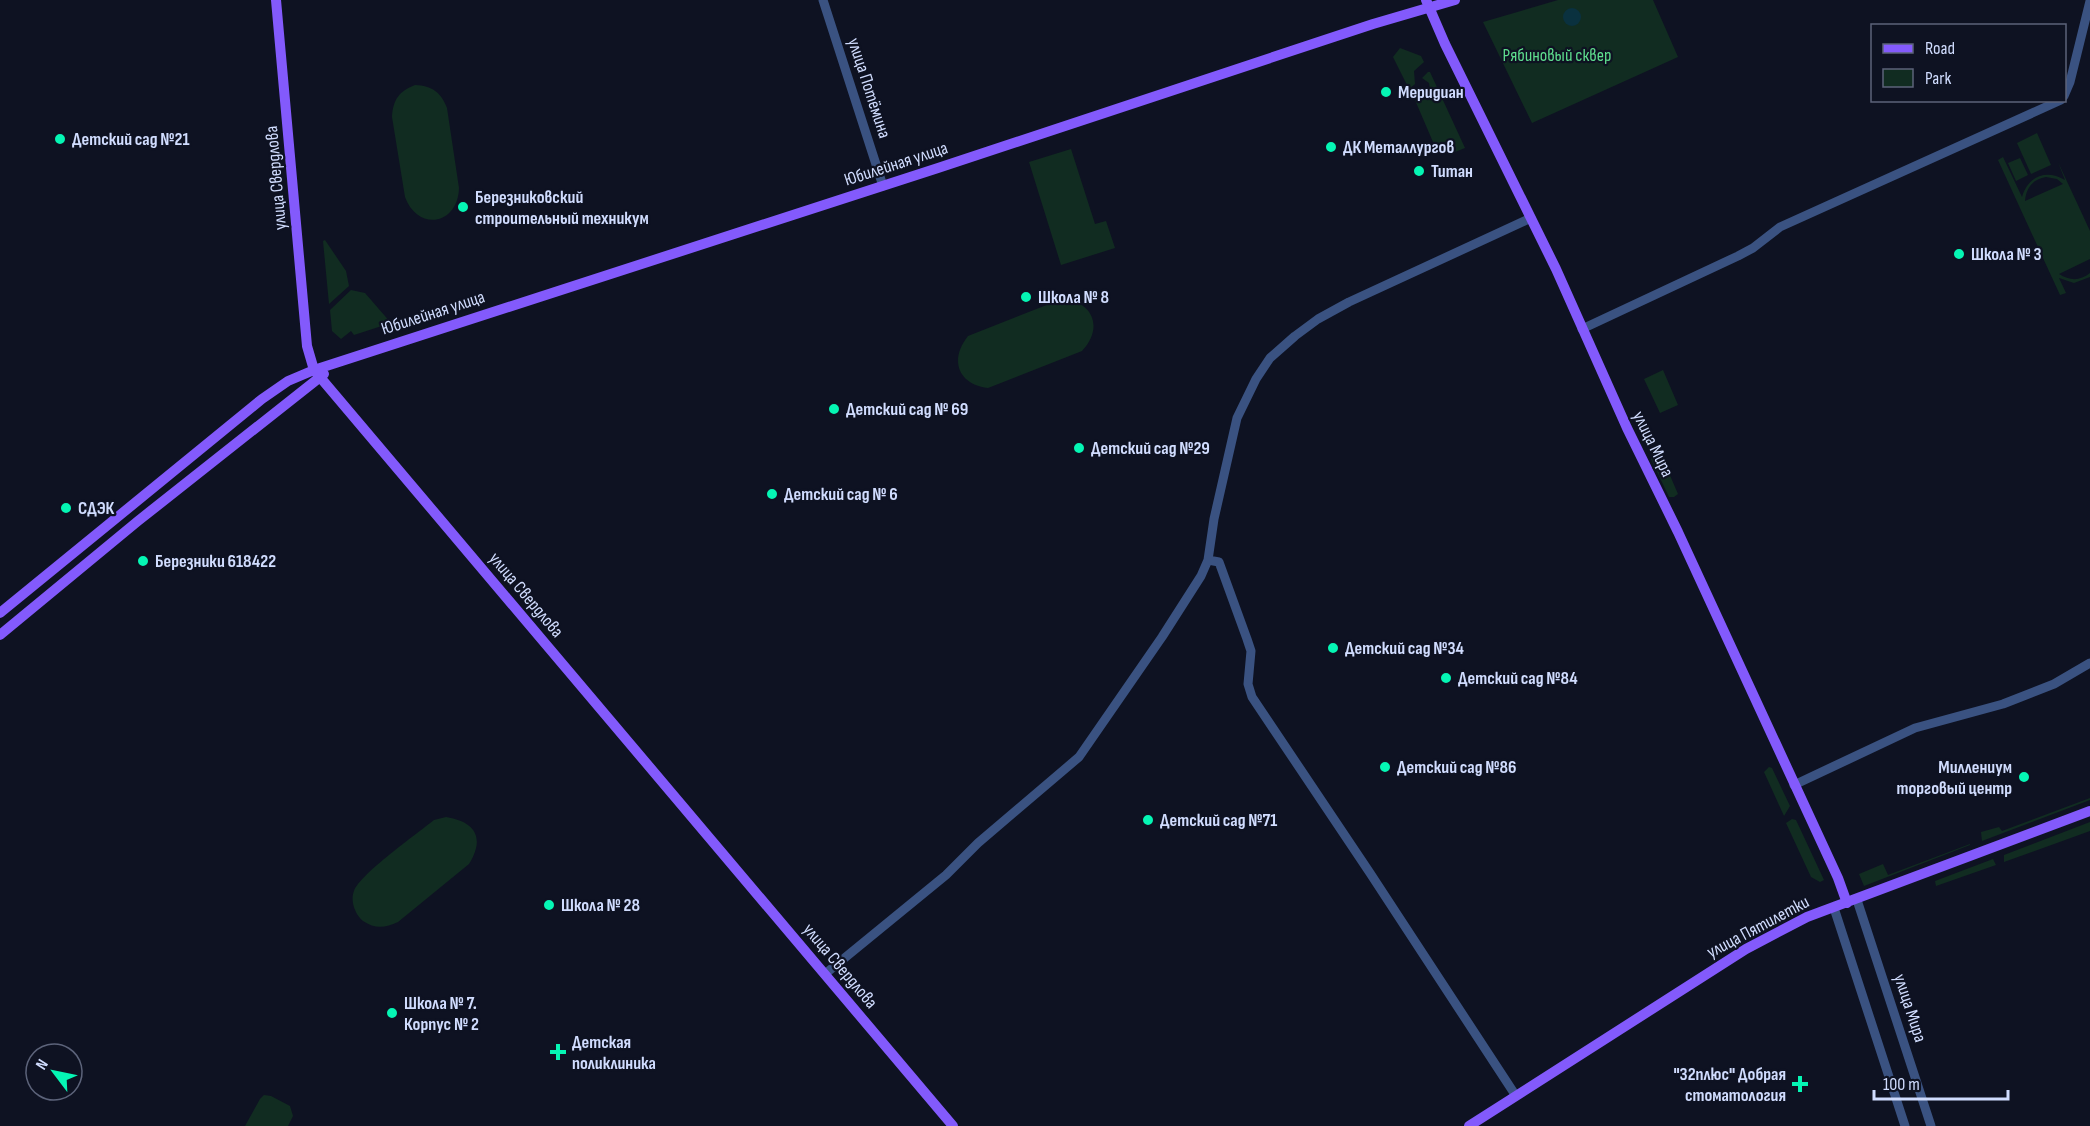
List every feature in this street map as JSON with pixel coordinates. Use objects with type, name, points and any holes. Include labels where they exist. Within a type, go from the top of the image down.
[{"type":"main road","name":"улица Свердлова","points":[[276,0],[307,345],[317,373],[953,1126]]},
{"type":"main road","name":"Юбилейная улица","points":[[0,613],[262,399],[288,381],[317,373],[346,358],[883,186],[1428,4],[1455,0]]},
{"type":"main road","name":"улица Мира","points":[[1428,4],[1445,44],[1531,218],[1794,785],[1838,878],[1852,901]]},
{"type":"main road","name":"Юбилейная улица","points":[[0,635],[317,373]]},
{"type":"main road","name":"улица Пятилетки","points":[[1469,1126],[1746,949],[1794,923],[2090,811]]},
{"type":"street","name":"улица Потёмина","points":[[823,0],[883,186]]},
{"type":"street","points":[[2066,91],[2090,1]]},
{"type":"street","points":[[1582,328],[1738,256],[1753,248],[1780,227],[2057,102]]},
{"type":"street","points":[[825,974],[946,875],[978,843],[1079,757],[1201,576],[1208,560],[1214,519],[1237,418],[1250,388],[1270,358],[1318,319],[1349,302],[1531,218]]},
{"type":"street","points":[[1208,560],[1219,562],[1251,651],[1248,684],[1252,697],[1516,1096]]},
{"type":"street","points":[[1794,785],[1915,728],[2003,704],[2054,684],[2090,663]]},
{"type":"street","name":"улица Мира","points":[[1852,901],[1931,1126]]},
{"type":"street","points":[[1834,908],[1905,1126]]},
{"type":"green space","name":"Рябиновый сквер","points":[[1558,0],[1653,0],[1678,57],[1532,123],[1483,22]]},
{"type":"green space","points":[[1400,48],[1421,56],[1424,62],[1414,71],[1415,84],[1409,89],[1393,57]]},
{"type":"green space","points":[[1428,72],[1465,148],[1455,152],[1445,146],[1436,149],[1415,100],[1427,95],[1430,89],[1429,83],[1422,78]]},
{"type":"green space","points":[[415,85],[435,91],[447,108],[459,188],[452,210],[436,220],[419,216],[405,197],[392,117],[398,97]]},
{"type":"green space","points":[[2037,133],[2051,165],[2031,174],[2017,143]]},
{"type":"green space","points":[[1071,149],[1095,224],[1106,221],[1115,248],[1061,265],[1029,162]]},
{"type":"green space","points":[[2003,157],[2022,197],[2033,179],[2039,176],[2051,175],[2065,180],[2058,162],[2090,231],[2090,259],[2059,274],[2075,279],[2090,273],[2090,277],[2074,283],[2059,278],[2066,293],[2060,295],[1998,160]],"holes":[[[2046,177],[2057,179],[2063,184],[2025,201],[2027,192],[2034,182]]]},
{"type":"green space","points":[[2020,158],[2028,175],[2016,181],[2008,163]]},
{"type":"green space","points":[[325,240],[346,271],[349,286],[329,304],[323,241]]},
{"type":"green space","points":[[351,290],[365,293],[391,323],[354,335],[351,331],[341,339],[332,331],[330,310]]},
{"type":"green space","points":[[1062,299],[1081,305],[1092,317],[1093,333],[1082,351],[988,388],[978,386],[963,376],[958,362],[959,354],[968,336]]},
{"type":"green space","points":[[1663,370],[1678,405],[1660,413],[1644,379]]},
{"type":"green space","points":[[1659,450],[1678,494],[1674,497],[1669,497],[1651,459],[1653,453]]},
{"type":"green space","points":[[1769,767],[1772,768],[1790,806],[1784,816],[1764,772]]},
{"type":"green space","points":[[2090,798],[2090,800],[1982,841],[1981,832],[1999,827],[2002,831]]},
{"type":"green space","points":[[446,817],[464,823],[475,833],[476,846],[469,864],[398,922],[380,927],[363,921],[353,903],[354,891],[359,884],[378,864],[434,820]]},
{"type":"green space","points":[[1792,819],[1796,820],[1824,880],[1820,882],[1811,877],[1786,823]]},
{"type":"green space","points":[[2090,822],[2090,831],[2004,862],[2004,855]]},
{"type":"green space","points":[[1970,844],[1864,886],[1859,874],[1883,864],[1888,875]]},
{"type":"green space","points":[[1993,859],[1996,865],[1936,886],[1935,881]]},
{"type":"green space","points":[[264,1095],[271,1096],[290,1106],[293,1116],[288,1126],[245,1126]]},
{"type":"water","points":[[1572,8],[1578,11],[1581,17],[1578,23],[1572,26],[1566,23],[1563,17],[1566,11]]},
{"type":"place","name":"Меридиан","points":[[1386,92]]},
{"type":"place","name":"Детский сад №21","points":[[60,139]]},
{"type":"place","name":"ДК Металлургов","points":[[1331,147]]},
{"type":"place","name":"Титан","points":[[1419,171]]},
{"type":"place","name":"Березниковский строительный техникум","points":[[463,207]]},
{"type":"place","name":"Школа № 3","points":[[1959,254]]},
{"type":"place","name":"Школа № 8","points":[[1026,297]]},
{"type":"place","name":"Детский сад № 69","points":[[834,409]]},
{"type":"place","name":"Детский сад №29","points":[[1079,448]]},
{"type":"place","name":"Детский сад № 6","points":[[772,494]]},
{"type":"place","name":"СДЭК","points":[[66,508]]},
{"type":"place","name":"Березники 618422","points":[[143,561]]},
{"type":"place","name":"Детский сад №34","points":[[1333,648]]},
{"type":"place","name":"Детский сад №84","points":[[1446,678]]},
{"type":"place","name":"Детский сад №86","points":[[1385,767]]},
{"type":"place","name":"Миллениум торговый центр","points":[[2024,777]]},
{"type":"place","name":"Детский сад №71","points":[[1148,820]]},
{"type":"place","name":"Школа № 28","points":[[549,905]]},
{"type":"place","name":"Школа № 7. Корпус № 2","points":[[392,1013]]},
{"type":"place","name":"Детская поликлиника","points":[[558,1052]]},
{"type":"place","name":"\"32плюс\" Добрая стоматология","points":[[1800,1084]]}]
